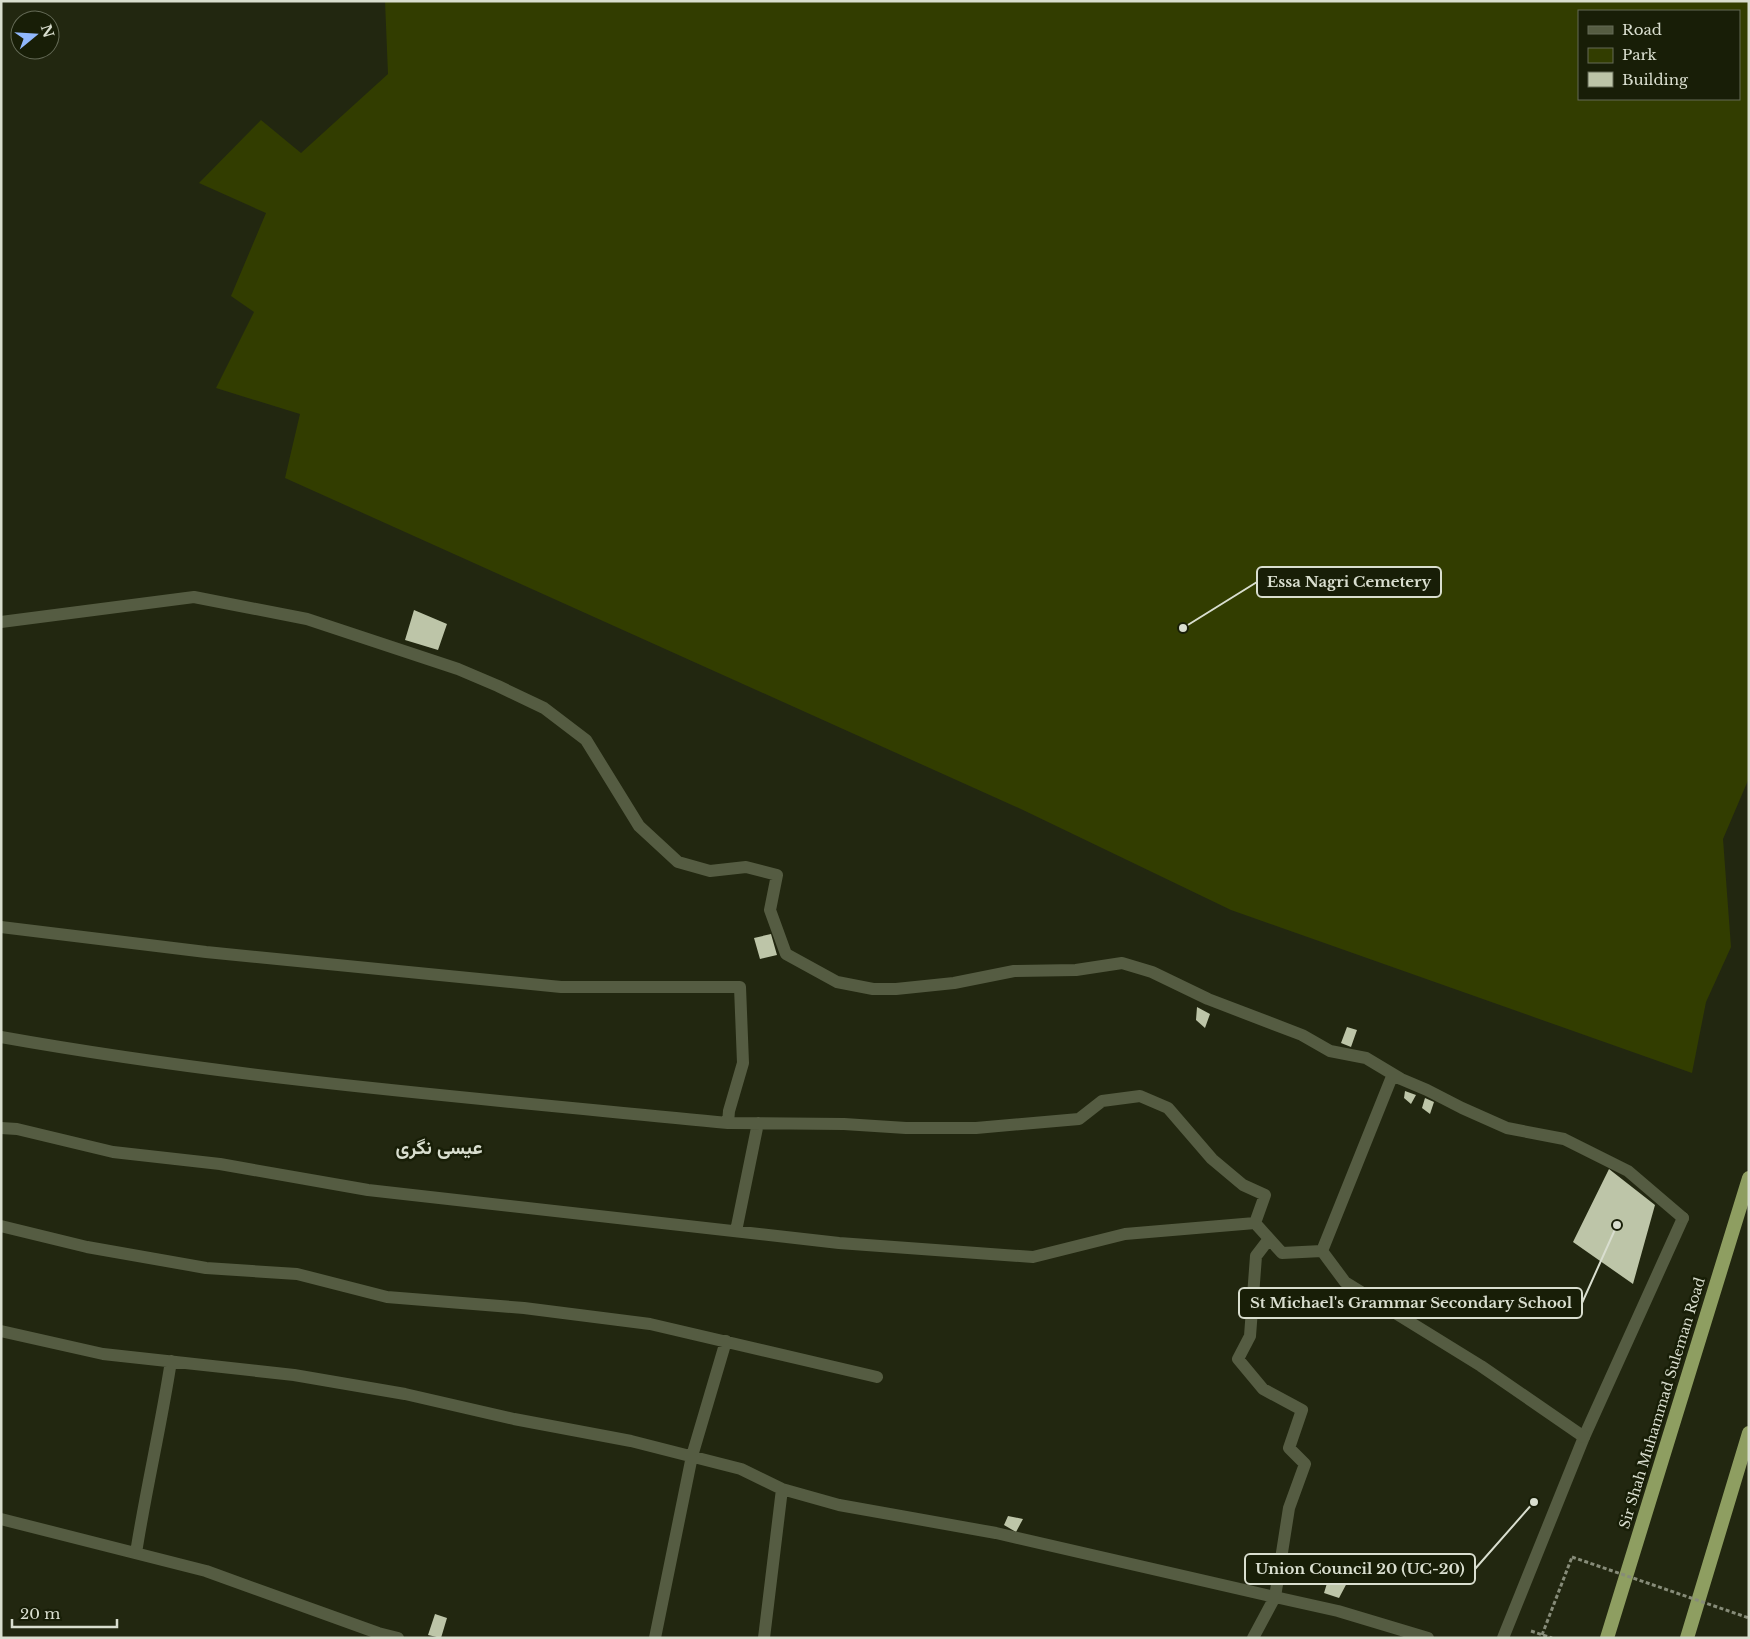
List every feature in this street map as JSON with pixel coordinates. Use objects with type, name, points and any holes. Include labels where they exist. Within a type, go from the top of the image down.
[{"type":"highway","name":"Sir Shah Muhammad Suleman Road","points":[[1607,1638],[1749,1178]]},
{"type":"highway","points":[[1687,1638],[1749,1433]]},
{"type":"street","points":[[1,622],[194,596],[307,619],[458,669],[544,708],[586,740],[639,826],[678,862],[710,871],[746,867],[777,875],[770,910],[786,954],[838,982],[872,989],[896,989],[954,983],[1014,971],[1076,970],[1122,963],[1152,972],[1208,999],[1302,1035],[1330,1051],[1366,1058],[1393,1074],[1507,1128],[1564,1139],[1628,1172],[1683,1218],[1584,1437],[1503,1638]]},
{"type":"street","points":[[1,927],[206,952],[561,987],[740,987],[743,1063],[729,1110],[728,1123]]},
{"type":"street","points":[[1,1037],[78,1051],[298,1081],[728,1123],[976,1128],[1079,1119],[1102,1101],[1140,1096],[1168,1108],[1212,1159],[1243,1185],[1265,1196],[1254,1223]]},
{"type":"street","points":[[1322,1251],[1393,1074]]},
{"type":"street","points":[[736,1231],[758,1123]]},
{"type":"street","points":[[1,1128],[17,1129],[113,1152],[220,1164],[368,1190],[839,1243],[1034,1257],[1125,1234],[1254,1223]]},
{"type":"street","points":[[1254,1223],[1282,1253],[1322,1251]]},
{"type":"street","points":[[1,1226],[87,1247],[206,1268],[297,1274],[387,1298],[524,1308],[650,1324],[877,1377]]},
{"type":"street","points":[[1253,1638],[1275,1597],[1289,1508],[1305,1464],[1289,1448],[1302,1410],[1263,1389],[1238,1358],[1250,1336],[1256,1256],[1269,1239]]},
{"type":"street","points":[[1322,1251],[1345,1282],[1481,1366],[1584,1437]]},
{"type":"street","points":[[1,1331],[102,1354],[294,1375],[405,1394],[514,1420],[631,1441],[741,1468],[782,1489],[839,1505],[996,1533],[1338,1611],[1428,1638]]},
{"type":"street","points":[[655,1638],[692,1456],[726,1341]]},
{"type":"street","points":[[136,1553],[171,1361]]},
{"type":"street","points":[[764,1638],[782,1489]]},
{"type":"street","points":[[1,1519],[206,1571],[378,1633],[398,1638]]},
{"type":"path","points":[[1542,1635],[1572,1557],[1749,1618]]},
{"type":"green space","points":[[385,1],[1749,1],[1749,778],[1723,839],[1731,947],[1706,1002],[1692,1073],[1231,910],[1023,810],[285,478],[300,414],[216,388],[254,312],[231,296],[266,213],[199,183],[261,120],[301,153],[388,74]]},
{"type":"building","points":[[414,610],[447,624],[438,650],[405,640]]},
{"type":"building","points":[[771,934],[777,955],[760,959],[754,938]]},
{"type":"building","points":[[1197,1007],[1210,1014],[1205,1028],[1196,1020]]},
{"type":"building","points":[[1347,1027],[1357,1030],[1351,1047],[1341,1043]]},
{"type":"building","points":[[1405,1091],[1416,1095],[1411,1104],[1404,1098]]},
{"type":"building","points":[[1425,1098],[1434,1102],[1430,1114],[1422,1108]]},
{"type":"building","points":[[1609,1169],[1655,1205],[1633,1284],[1573,1242]]},
{"type":"building","points":[[1008,1516],[1023,1519],[1016,1532],[1004,1525]]},
{"type":"building","points":[[1328,1580],[1348,1581],[1339,1598],[1324,1593]]},
{"type":"building","points":[[435,1614],[447,1618],[441,1638],[428,1635]]},
{"type":"place","name":"Essa Nagri Cemetery","points":[[1183,628]]},
{"type":"place","name":"St Michael's Grammar Secondary School","points":[[1617,1225]]},
{"type":"place","name":"Union Council 20 (UC-20)","points":[[1534,1502]]},
{"type":"district","name":"عیسی نگری","points":[[439,1147]]}]
